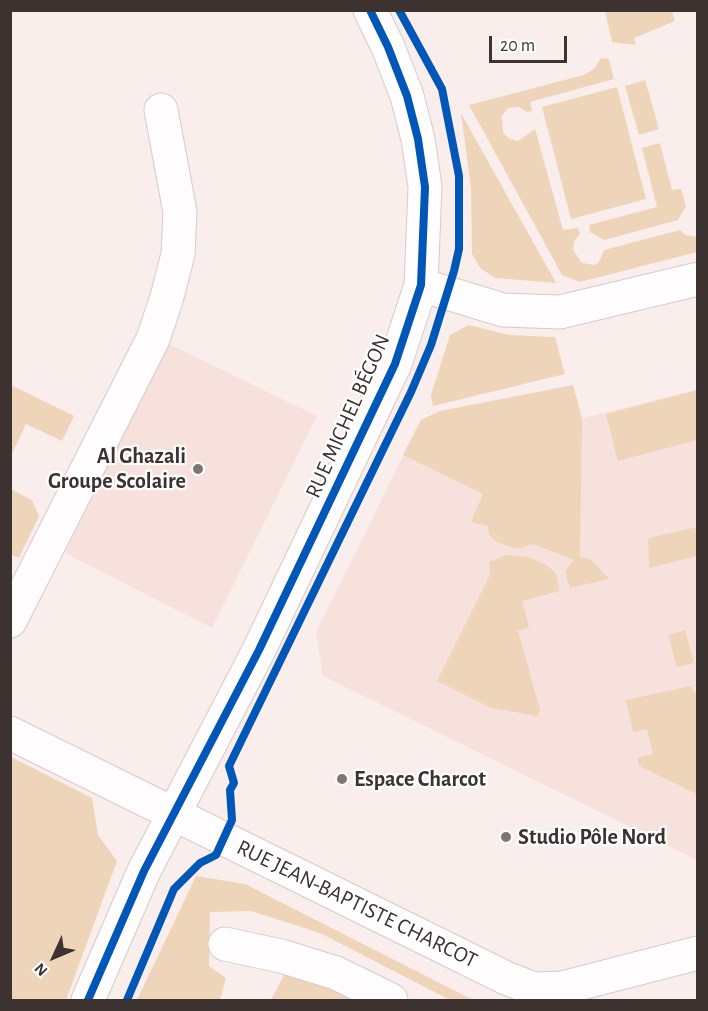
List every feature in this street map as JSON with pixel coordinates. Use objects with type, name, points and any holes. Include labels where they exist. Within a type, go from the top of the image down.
[{"type":"street","name":"RUE MICHEL BÉGON","points":[[88,1000],[144,871],[259,650],[395,364],[421,285],[425,188],[418,140],[396,67],[370,10]]},
{"type":"street","points":[[10,621],[153,339],[167,297],[178,254],[180,212],[161,110]]},
{"type":"street","points":[[421,285],[503,310],[560,312],[698,279]]},
{"type":"street","name":"RUE JEAN-BAPTISTE CHARCOT","points":[[10,733],[175,814],[499,989],[562,988],[698,953]]},
{"type":"street","points":[[225,944],[281,956],[336,973],[391,1000]]},
{"type":"shaded area","points":[[605,11],[672,11],[675,21],[634,38],[636,45],[612,42]]},
{"type":"shaded area","points":[[601,58],[609,59],[614,79],[530,102],[532,111],[527,112],[519,107],[508,108],[502,116],[503,133],[510,139],[518,141],[535,129],[563,230],[578,228],[580,234],[574,241],[573,250],[582,263],[595,265],[599,262],[604,250],[680,230],[685,235],[697,237],[697,252],[580,282],[562,275],[469,105],[584,75],[594,69]]},
{"type":"shaded area","points":[[645,80],[659,129],[639,135],[625,86]]},
{"type":"shaded area","points":[[617,87],[646,199],[571,219],[542,107]]},
{"type":"shaded area","points":[[461,113],[556,283],[496,278],[481,269],[472,254],[471,188]]},
{"type":"shaded area","points":[[660,143],[672,190],[681,189],[686,206],[678,220],[604,240],[590,232],[589,225],[657,207],[642,148]]},
{"type":"shaded area","points":[[469,325],[509,335],[555,337],[565,374],[433,406],[431,395],[450,335]]},
{"type":"shaded area","name":"Al Ghazali Groupe Scolaire","points":[[167,343],[317,416],[212,628],[65,553]]},
{"type":"shaded area","points":[[11,385],[74,416],[62,441],[26,424],[11,456]]},
{"type":"shaded area","points":[[573,385],[582,418],[580,557],[590,559],[609,579],[570,588],[565,571],[574,560],[533,544],[517,549],[497,542],[489,535],[488,526],[471,522],[483,494],[403,455],[421,420],[440,411]]},
{"type":"shaded area","points":[[697,390],[697,860],[323,676],[316,632],[421,420],[440,411],[583,418]]},
{"type":"shaded area","points":[[697,390],[697,440],[618,461],[606,414]]},
{"type":"shaded area","points":[[10,489],[32,500],[39,516],[19,558],[11,554]]},
{"type":"shaded area","points":[[697,527],[697,556],[649,568],[648,538]]},
{"type":"shaded area","points":[[506,555],[528,557],[543,563],[555,572],[560,591],[522,601],[529,627],[518,631],[540,710],[538,716],[491,708],[437,681],[490,575],[489,562]]},
{"type":"shaded area","points":[[685,630],[694,663],[677,667],[668,635]]},
{"type":"shaded area","points":[[691,686],[697,696],[697,794],[639,766],[637,758],[653,754],[647,729],[633,732],[626,700]]},
{"type":"shaded area","points":[[11,757],[92,798],[98,835],[117,861],[66,1000],[11,1000]]},
{"type":"shaded area","points":[[196,876],[245,884],[473,1000],[450,1000],[320,933],[251,911],[210,912],[209,966],[226,978],[220,1000],[137,1000]]},
{"type":"shaded area","points":[[288,967],[351,989],[347,1000],[271,1000]]},
{"type":"cycle path","points":[[88,1000],[144,871],[259,650],[395,364],[421,285],[425,187],[418,139],[407,96],[388,47],[370,10]]},
{"type":"cycle path","points":[[127,1000],[174,889],[200,863],[216,855],[232,820],[230,790],[234,783],[229,766],[411,392],[431,345],[454,271],[459,249],[459,176],[442,89],[399,10]]},
{"type":"place","name":"Al Ghazali Groupe Scolaire","points":[[198,469]]},
{"type":"place","name":"Espace Charcot","points":[[342,779]]},
{"type":"place","name":"Studio Pôle Nord","points":[[506,837]]}]
